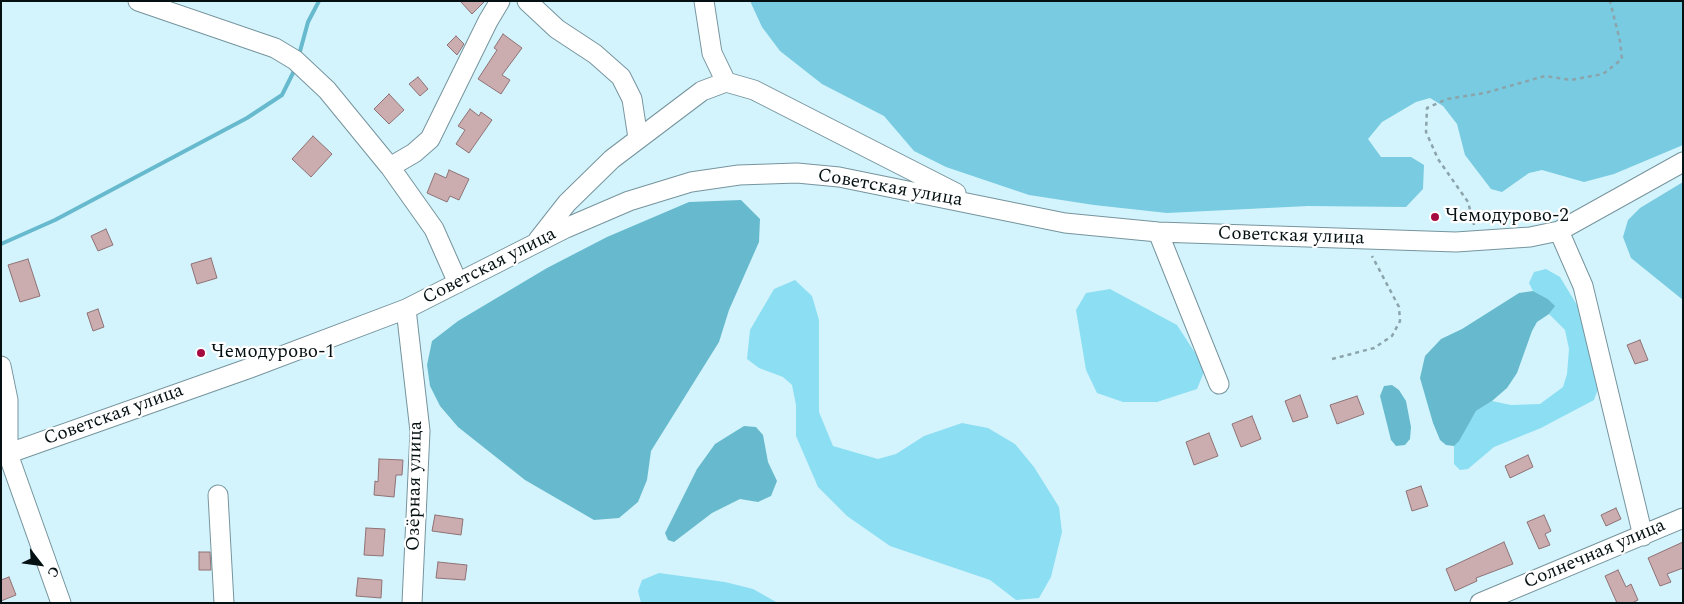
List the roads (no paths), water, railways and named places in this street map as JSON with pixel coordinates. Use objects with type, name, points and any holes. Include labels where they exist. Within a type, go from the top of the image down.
[{"type":"street","points":[[138,1],[275,48],[300,64],[327,90],[390,167],[434,229],[458,283]]},
{"type":"street","points":[[390,167],[414,153],[430,139],[488,21],[500,1]]},
{"type":"street","points":[[527,1],[558,29],[595,54],[621,77],[632,99],[638,138]]},
{"type":"street","points":[[704,1],[712,53],[726,82]]},
{"type":"street","points":[[534,245],[567,203],[612,159],[702,90],[726,82],[754,90],[981,206]]},
{"type":"street","name":"Советская улица","points":[[4,455],[250,368],[406,309],[534,245],[629,202],[691,182],[739,175],[797,173],[839,176],[1065,222],[1158,232],[1456,242],[1530,237],[1559,231],[1683,162]]},
{"type":"street","points":[[1559,231],[1583,286],[1643,536]]},
{"type":"street","points":[[1158,232],[1219,384]]},
{"type":"street","name":"Озёрная улица","points":[[406,309],[420,430],[412,603]]},
{"type":"street","points":[[1,366],[8,400],[4,455],[61,603]]},
{"type":"street","points":[[218,495],[224,603]]},
{"type":"street","name":"Солнечная улица","points":[[1480,603],[1683,518]]},
{"type":"waterway","points":[[299,55],[308,22],[319,1]]},
{"type":"waterway","points":[[1,244],[55,220],[247,118],[282,95],[295,69]]},
{"type":"place","name":"Чемодурово-2","points":[[1435,217]]},
{"type":"place","name":"Чемодурово-1","points":[[201,353]]}]
